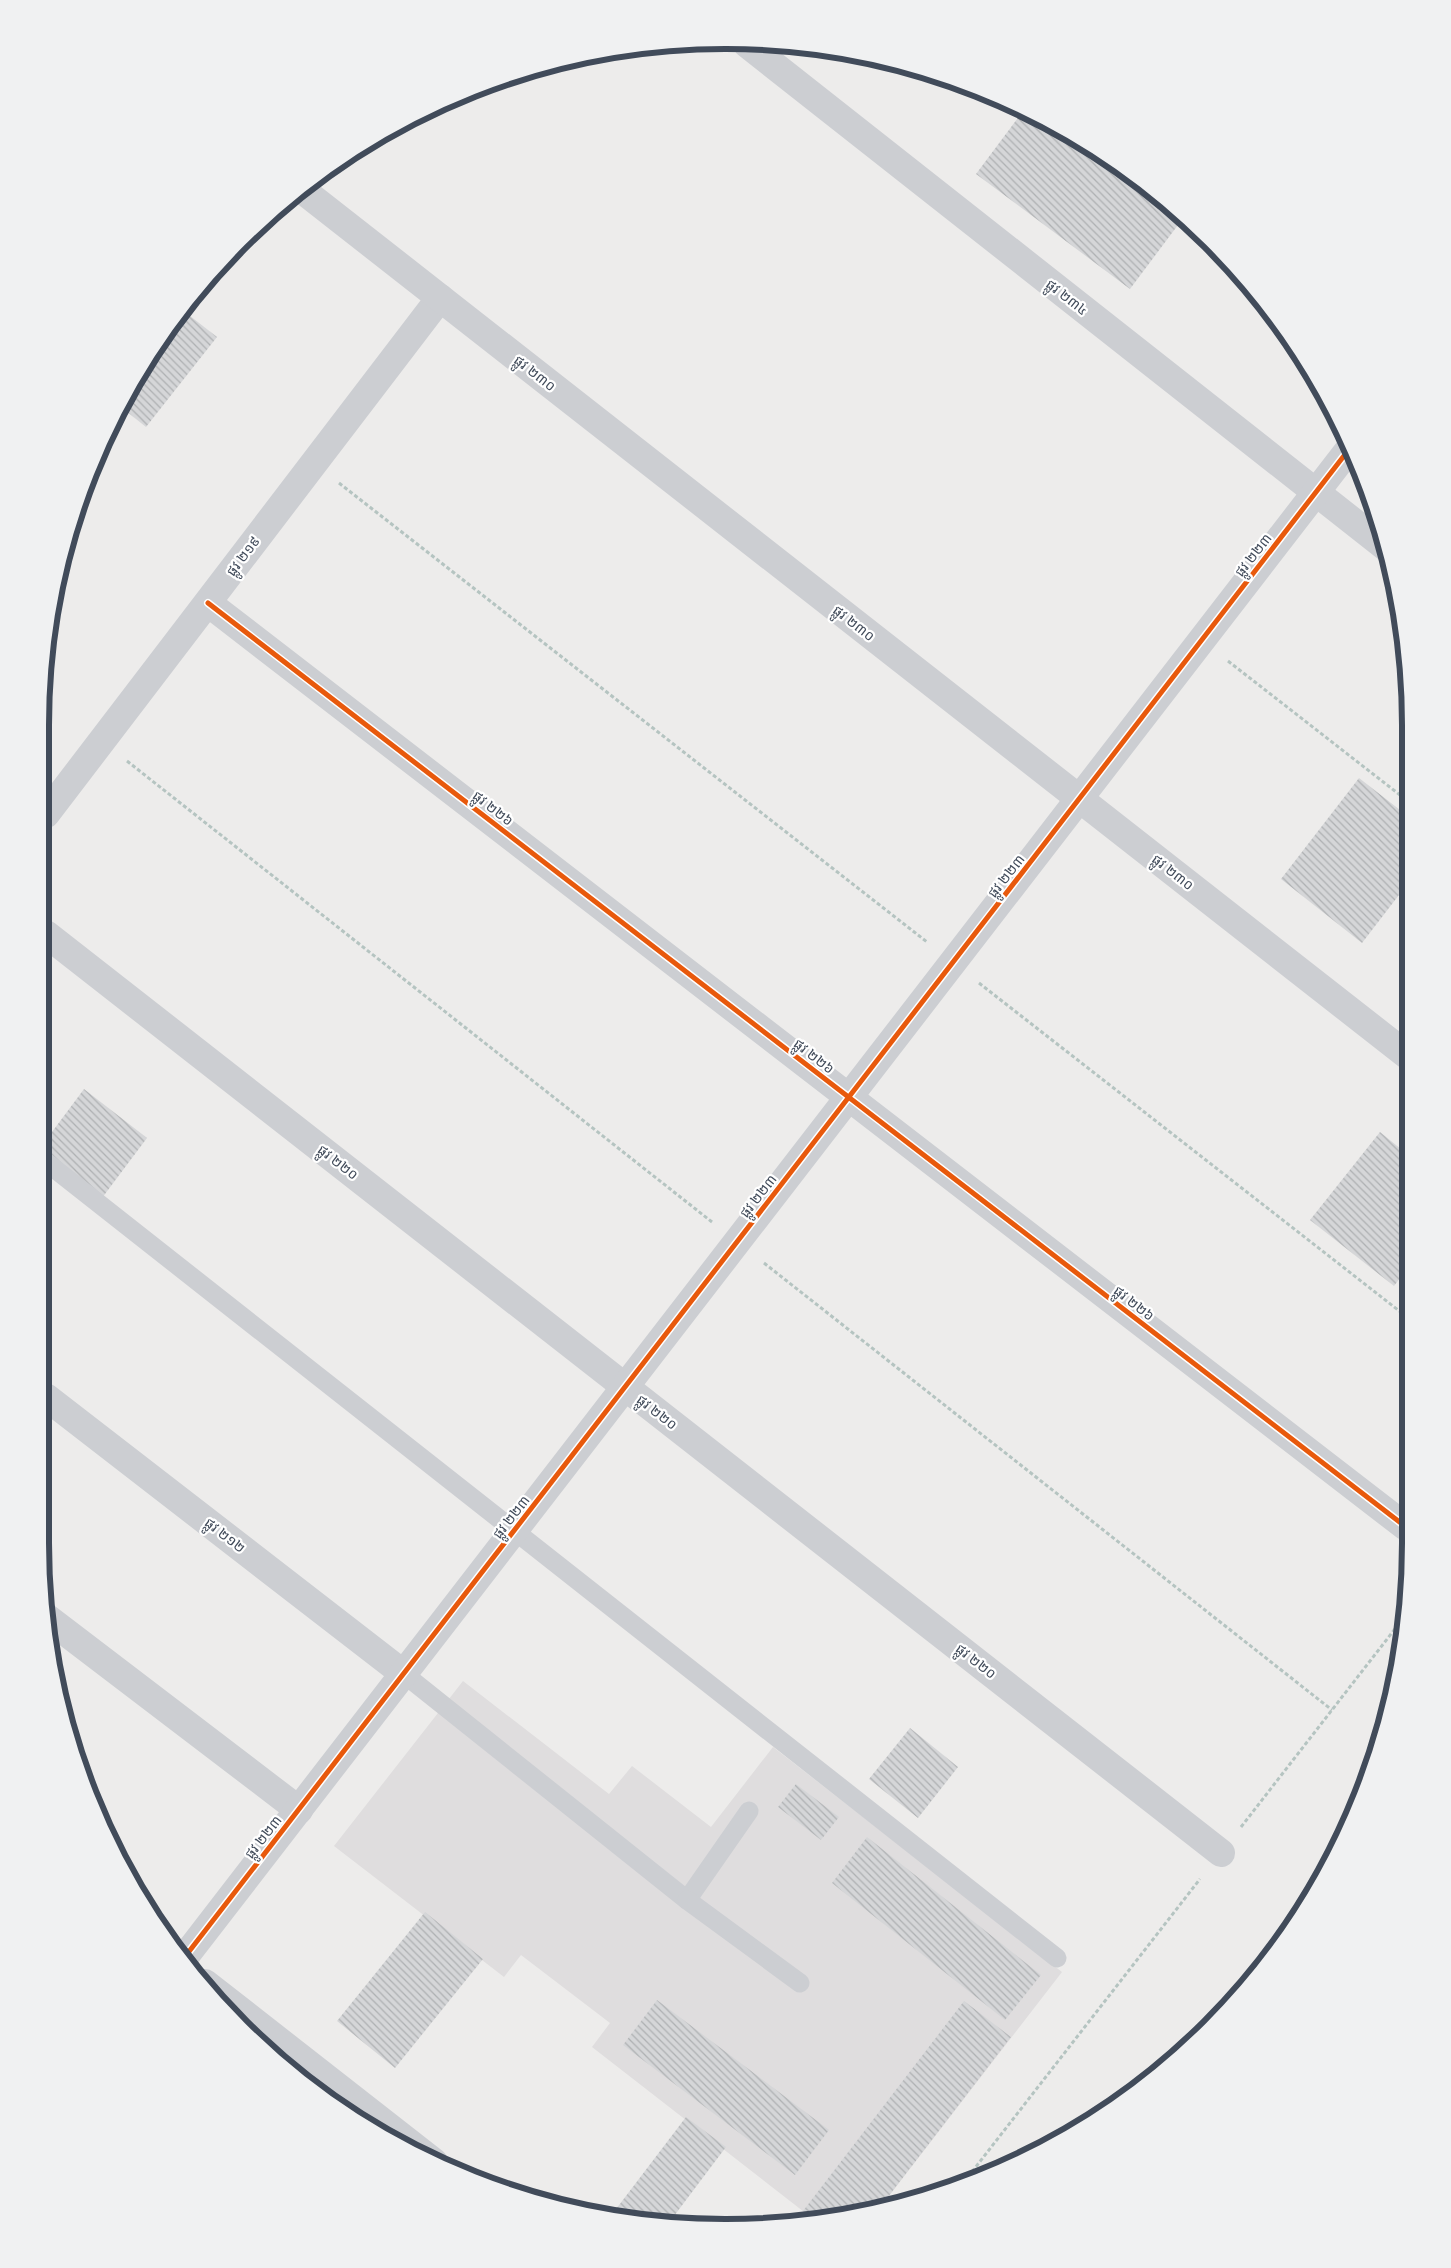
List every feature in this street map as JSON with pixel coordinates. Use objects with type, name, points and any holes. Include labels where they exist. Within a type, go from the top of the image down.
[{"type":"street","name":"ផ្លូវ ២៣៤","points":[[754,50],[1376,539]]},
{"type":"street","name":"ផ្លូវ ២៣០","points":[[307,195],[1402,1051]]},
{"type":"street","name":"ផ្លូវ ២១៩","points":[[49,810],[440,298]]},
{"type":"street","name":"ផ្លូវ ២២៣","points":[[188,1953],[1345,454]]},
{"type":"street","name":"ផ្លូវ ២២៦","points":[[208,602],[1402,1524]]},
{"type":"street","name":"ផ្លូវ ២២០","points":[[49,936],[1220,1853]]},
{"type":"street","name":"ផ្លូវ ២១២","points":[[49,1399],[404,1674]]},
{"type":"street","points":[[54,1623],[299,1810]]},
{"type":"street","points":[[232,2005],[400,2136]]},
{"type":"lane","points":[[49,1164],[1057,1958]]},
{"type":"lane","points":[[404,1674],[687,1900],[800,1983]]},
{"type":"lane","points":[[687,1900],[749,1812]]},
{"type":"path","points":[[314,463],[1402,1312]]},
{"type":"path","points":[[1202,640],[1402,797]]},
{"type":"path","points":[[971,2173],[1396,1627]]},
{"type":"shaded area","points":[[463,1681],[609,1794],[632,1766],[711,1827],[773,1747],[1062,1972],[886,2199],[807,2214],[592,2047],[610,2023],[521,1955],[504,1977],[334,1846]]},
{"type":"building","points":[[1019,116],[1064,139],[1101,163],[1137,189],[1179,224],[1130,289],[976,174]]},
{"type":"building","points":[[188,315],[217,337],[146,427],[126,411],[139,387]]},
{"type":"building","points":[[1359,778],[1402,812],[1402,891],[1362,943],[1281,879]]},
{"type":"building","points":[[84,1089],[147,1138],[102,1198],[49,1158],[49,1136]]},
{"type":"building","points":[[1380,1132],[1402,1150],[1402,1276],[1394,1286],[1310,1220]]},
{"type":"building","points":[[910,1728],[958,1767],[918,1818],[869,1779]]},
{"type":"building","points":[[796,1784],[839,1817],[821,1840],[778,1807]]},
{"type":"building","points":[[867,1837],[1041,1975],[1005,2020],[832,1883]]},
{"type":"building","points":[[425,1912],[483,1959],[395,2068],[337,2021]]},
{"type":"building","points":[[657,2000],[829,2130],[795,2175],[623,2045]]},
{"type":"building","points":[[964,2001],[1011,2037],[886,2199],[814,2213],[807,2214],[803,2211]]},
{"type":"building","points":[[686,2117],[726,2147],[673,2217],[616,2210]]},
{"type":"cycle path","points":[[188,1953],[1345,454]]},
{"type":"cycle path","points":[[208,603],[1402,1524]]}]
